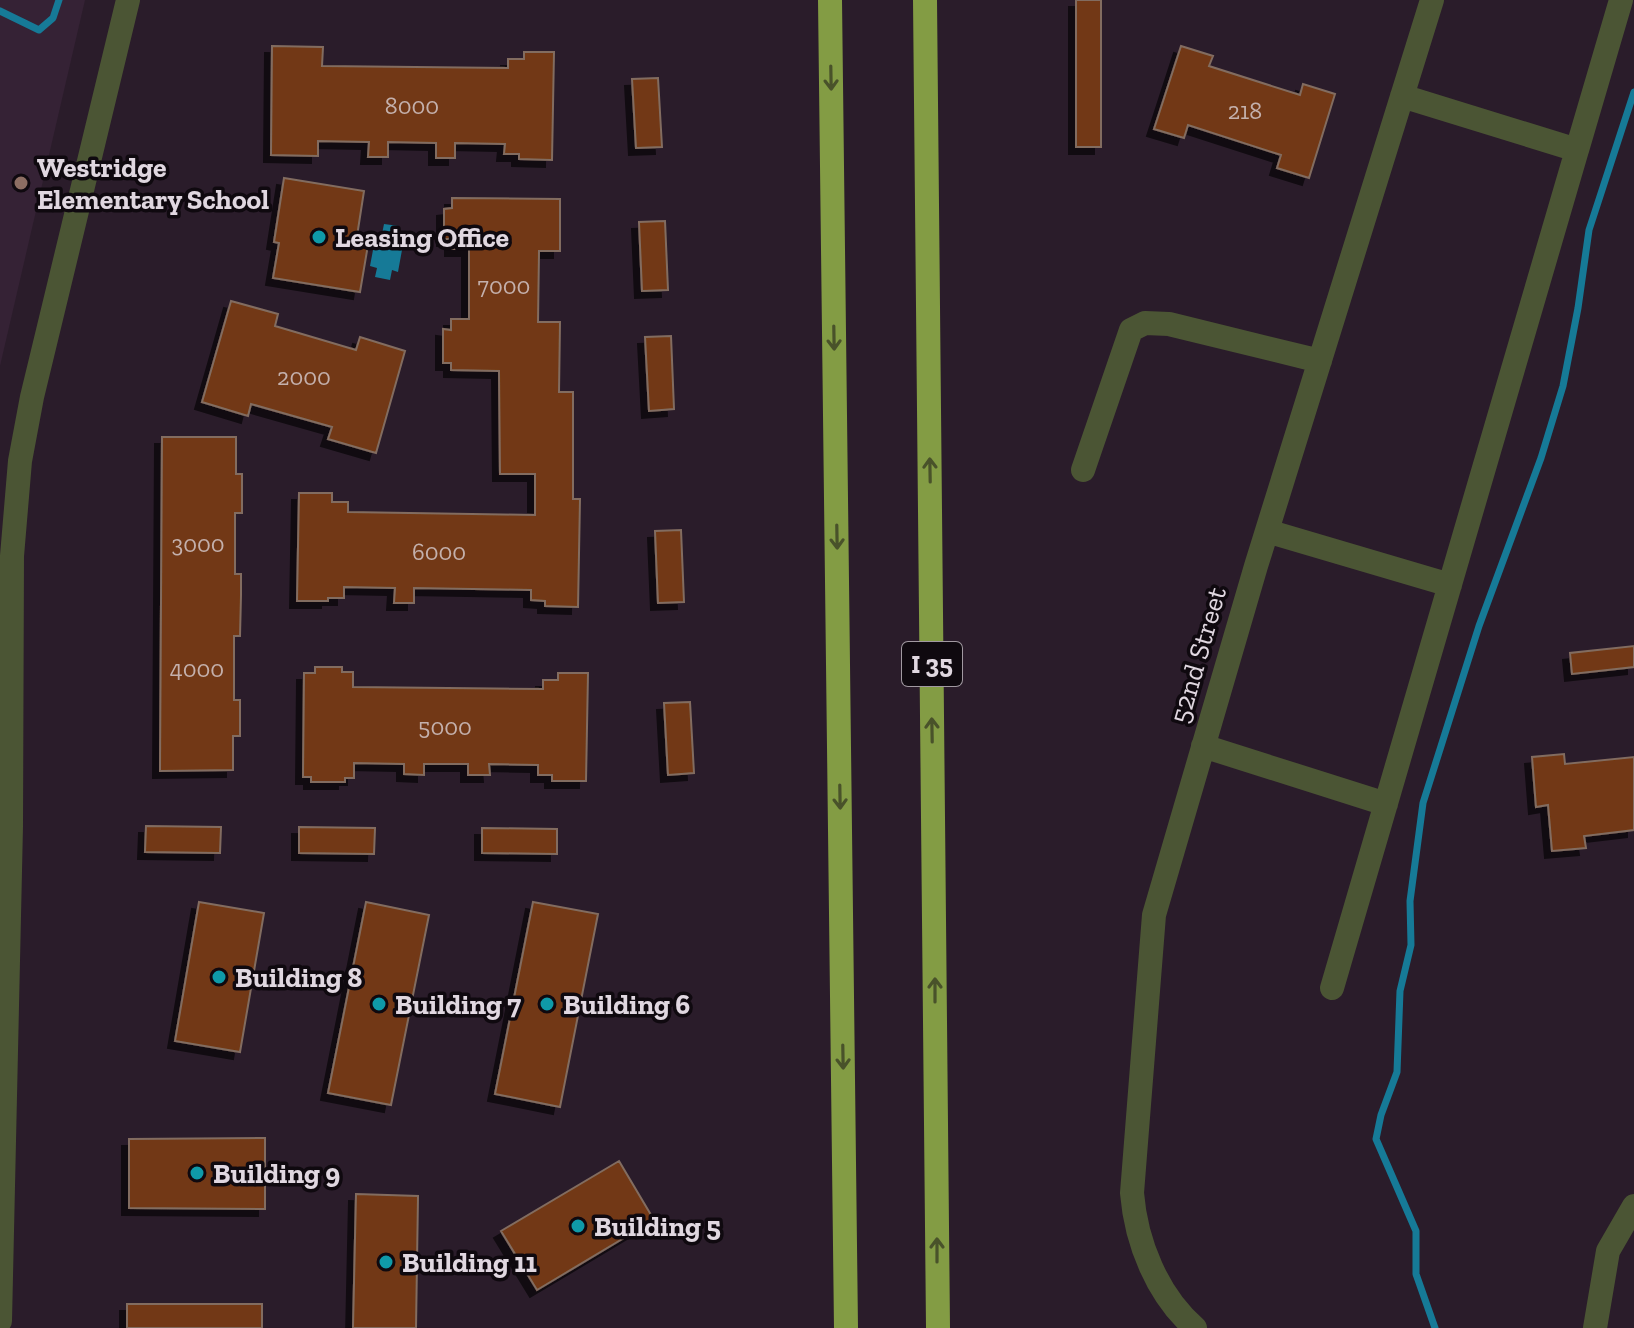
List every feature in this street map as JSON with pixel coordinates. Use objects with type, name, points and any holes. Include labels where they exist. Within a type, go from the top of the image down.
[{"type":"highway","points":[[830,0],[846,1328]]},
{"type":"highway","name":"I 35","points":[[925,0],[938,1328]]},
{"type":"street","points":[[0,1321],[3,1053],[11,826],[12,556],[20,461],[32,397],[128,0]]},
{"type":"street","name":"52nd Street","points":[[1195,1328],[1162,1286],[1146,1255],[1134,1221],[1132,1193],[1154,915],[1267,531],[1432,0]]},
{"type":"street","points":[[1332,988],[1621,0]]},
{"type":"street","points":[[1402,96],[1577,150]]},
{"type":"street","points":[[1083,470],[1131,330],[1145,323],[1169,324],[1320,361]]},
{"type":"street","points":[[1267,531],[1450,585]]},
{"type":"street","points":[[1203,746],[1386,804]]},
{"type":"street","points":[[1595,1328],[1608,1251],[1634,1206]]},
{"type":"shaded area","name":"Westridge Elementary School","points":[[0,0],[85,0],[0,366]]},
{"type":"water","points":[[384,224],[399,226],[397,237],[404,239],[398,272],[392,270],[390,280],[375,277],[377,268],[370,266],[376,234],[382,234]]},
{"type":"building","points":[[1076,0],[1101,0],[1101,147],[1076,147]]},
{"type":"building","points":[[272,46],[323,47],[322,66],[508,68],[508,59],[524,59],[524,52],[554,52],[552,160],[519,159],[519,154],[504,154],[505,144],[455,143],[455,158],[436,158],[436,143],[388,142],[388,157],[368,157],[369,142],[318,141],[318,156],[271,155]]},
{"type":"building","points":[[1181,46],[1213,56],[1209,66],[1300,95],[1303,84],[1335,94],[1309,178],[1277,168],[1281,155],[1188,125],[1184,138],[1154,129]]},
{"type":"building","points":[[658,78],[662,147],[636,148],[632,79]]},
{"type":"building","name":"Leasing Office","points":[[284,178],[364,191],[357,236],[369,239],[360,292],[273,278],[279,243],[274,242]]},
{"type":"building","points":[[452,198],[560,199],[560,251],[539,251],[538,322],[560,322],[559,392],[573,392],[573,499],[580,499],[578,607],[545,606],[545,601],[531,600],[531,590],[414,588],[414,603],[394,603],[395,588],[344,587],[344,598],[297,601],[299,493],[332,493],[332,502],[348,502],[348,512],[535,515],[535,474],[500,474],[499,371],[451,370],[451,363],[443,363],[443,329],[451,330],[451,319],[469,319],[469,249],[452,249],[452,239],[444,239],[444,209],[452,208]]},
{"type":"building","points":[[665,221],[668,290],[642,291],[639,222]]},
{"type":"building","points":[[231,301],[278,314],[275,326],[356,350],[360,337],[405,351],[376,453],[328,439],[332,427],[251,404],[248,416],[202,402]]},
{"type":"building","points":[[671,336],[674,409],[649,411],[645,337]]},
{"type":"building","points":[[162,437],[236,437],[236,474],[242,474],[242,513],[235,513],[235,574],[241,574],[241,595],[240,636],[234,636],[234,700],[240,700],[240,736],[233,736],[233,770],[160,771]]},
{"type":"building","points":[[681,530],[684,602],[658,603],[655,531]]},
{"type":"building","points":[[1634,646],[1634,667],[1572,674],[1570,653]]},
{"type":"building","points":[[315,667],[342,667],[342,672],[353,672],[353,687],[543,689],[543,680],[558,680],[558,673],[588,673],[586,781],[552,781],[552,775],[538,775],[538,765],[489,764],[490,775],[468,775],[468,764],[424,764],[424,775],[404,774],[404,764],[354,763],[354,778],[345,778],[345,782],[311,782],[311,777],[303,777],[304,673],[315,673]]},
{"type":"building","points":[[690,702],[694,773],[668,775],[664,703]]},
{"type":"building","points":[[1564,754],[1565,764],[1634,757],[1634,830],[1584,836],[1586,848],[1552,851],[1548,805],[1536,807],[1532,757]]},
{"type":"building","points":[[146,826],[221,827],[220,853],[145,852]]},
{"type":"building","points":[[299,827],[375,828],[374,854],[299,853]]},
{"type":"building","points":[[482,828],[557,829],[557,854],[482,853]]},
{"type":"building","name":"Building 8","points":[[199,902],[264,913],[240,1052],[175,1041]]},
{"type":"building","name":"Building 7","points":[[366,902],[429,915],[391,1105],[328,1093]]},
{"type":"building","name":"Building 6","points":[[533,902],[598,914],[560,1107],[495,1094]]},
{"type":"building","name":"Building 9","points":[[265,1138],[265,1209],[129,1208],[129,1139]]},
{"type":"building","name":"Building 5","points":[[619,1161],[654,1220],[537,1290],[501,1231]]},
{"type":"building","name":"Building 11","points":[[356,1194],[418,1196],[416,1328],[353,1328]]},
{"type":"building","points":[[127,1304],[262,1304],[262,1328],[127,1328]]},
{"type":"waterway","points":[[0,11],[39,30],[53,18],[59,0]]},
{"type":"waterway","points":[[1435,1328],[1416,1274],[1416,1231],[1376,1139],[1381,1115],[1397,1072],[1400,991],[1411,945],[1410,901],[1423,803],[1479,626],[1541,458],[1563,386],[1589,230],[1634,92]]},
{"type":"place","name":"Westridge Elementary School","points":[[21,183]]},
{"type":"place","name":"Leasing Office","points":[[319,237]]},
{"type":"place","name":"Building 8","points":[[219,977]]},
{"type":"place","name":"Building 7","points":[[379,1004]]},
{"type":"place","name":"Building 6","points":[[547,1004]]},
{"type":"place","name":"Building 9","points":[[197,1173]]},
{"type":"place","name":"Building 5","points":[[578,1226]]},
{"type":"place","name":"Building 11","points":[[386,1262]]}]
